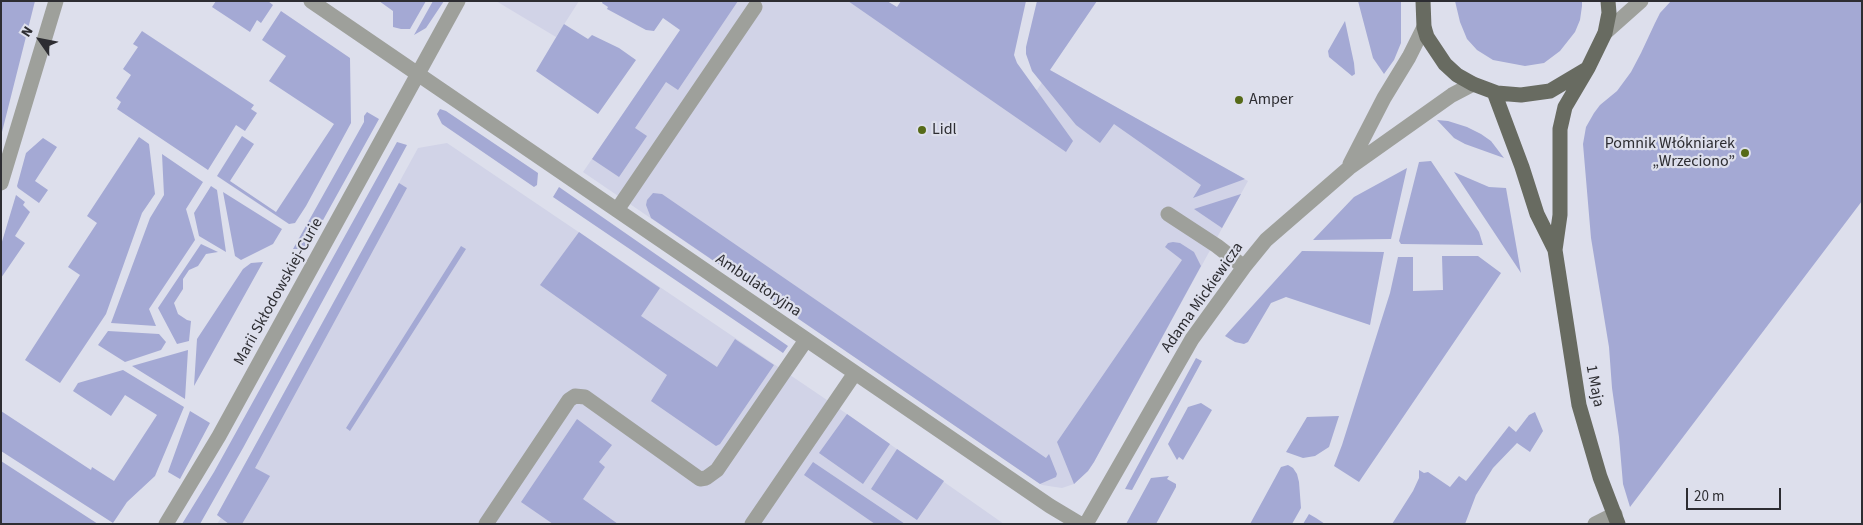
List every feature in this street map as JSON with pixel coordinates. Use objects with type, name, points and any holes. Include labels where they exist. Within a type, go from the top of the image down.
[{"type":"main road","points":[[1423,1],[1424,27],[1427,37],[1445,64],[1457,75],[1473,84],[1494,92],[1521,95],[1550,91],[1588,68]]},
{"type":"main road","name":"1 Maja","points":[[1608,1],[1609,13],[1605,33],[1566,108],[1560,129],[1560,215],[1555,250],[1579,405],[1600,477],[1616,519]]},
{"type":"main road","name":"1 Maja","points":[[1494,92],[1537,214],[1555,250]]},
{"type":"street","points":[[1,184],[56,1]]},
{"type":"street","points":[[310,1],[417,74]]},
{"type":"street","name":"Marii Skłodowskiej-Curie","points":[[166,524],[219,436],[458,1]]},
{"type":"street","points":[[1605,33],[1641,1]]},
{"type":"street","points":[[617,210],[755,7]]},
{"type":"street","name":"Adama Mickiewicza","points":[[1349,168],[1384,98],[1409,57],[1424,27]]},
{"type":"street","name":"Ambulatoryjna","points":[[417,74],[1050,506],[1080,524]]},
{"type":"street","name":"Adama Mickiewicza","points":[[1086,524],[1192,339],[1266,240],[1349,168],[1452,95],[1473,84]]},
{"type":"street","points":[[1168,214],[1217,246],[1244,267]]},
{"type":"street","points":[[486,524],[569,400],[575,396],[585,397],[700,479],[706,478],[717,470],[806,340]]},
{"type":"street","points":[[752,524],[855,373]]},
{"type":"street","points":[[1595,524],[1616,519]]},
{"type":"shaded area","points":[[1,1],[35,1],[1,136]]},
{"type":"shaded area","points":[[216,1],[268,1],[273,5],[261,23],[257,20],[250,32],[212,7]]},
{"type":"shaded area","points":[[379,1],[426,1],[410,29],[401,29],[393,27],[393,11]]},
{"type":"shaded area","points":[[433,1],[444,1],[426,28],[414,35]]},
{"type":"shaded area","points":[[496,1],[579,1],[556,37]]},
{"type":"shaded area","points":[[603,1],[738,1],[678,90],[666,82],[635,128],[647,136],[619,177],[592,159],[680,30],[663,18],[654,31],[646,30],[607,9],[608,7],[602,3]]},
{"type":"shaded area","points":[[701,1],[887,1],[942,38],[1037,90],[1050,70],[1248,181],[1094,462],[1088,471],[1074,484],[1062,488],[1042,485],[583,172]]},
{"type":"shaded area","points":[[848,1],[887,1],[897,7],[901,1],[1026,1],[1014,55],[1017,63],[1073,141],[1066,152]]},
{"type":"shaded area","points":[[1037,1],[1097,1],[1050,70],[1245,179],[1193,198],[1201,185],[1114,124],[1100,143],[1076,125],[1032,71],[1026,54]]},
{"type":"shaded area","points":[[1358,1],[1401,1],[1401,43],[1394,60],[1384,74],[1373,58]]},
{"type":"shaded area","points":[[1455,1],[1582,1],[1582,6],[1580,20],[1575,32],[1560,51],[1544,63],[1525,66],[1493,60],[1477,50],[1467,39],[1460,22]]},
{"type":"shaded area","points":[[1671,1],[1862,1],[1862,201],[1630,507],[1623,484],[1609,347],[1591,238],[1583,144],[1586,127],[1594,113],[1600,105],[1617,91],[1631,72],[1660,13]]},
{"type":"shaded area","points":[[281,11],[350,58],[351,123],[306,206],[295,223],[289,224],[217,176],[242,136],[254,144],[230,181],[276,212],[334,124],[269,81],[286,56],[262,40]]},
{"type":"shaded area","points":[[1345,21],[1354,63],[1355,74],[1352,76],[1329,57],[1328,51]]},
{"type":"shaded area","points":[[564,24],[588,39],[592,35],[619,48],[636,60],[598,114],[536,71]]},
{"type":"shaded area","points":[[142,31],[254,105],[251,109],[257,113],[245,131],[236,125],[208,170],[117,109],[121,102],[116,98],[131,75],[123,69],[138,47],[133,44]]},
{"type":"shaded area","points":[[440,109],[446,111],[538,173],[537,185],[534,187],[442,124],[437,114]]},
{"type":"shaded area","points":[[367,112],[379,119],[307,249],[293,249],[364,122],[364,116]]},
{"type":"shaded area","points":[[1437,120],[1448,121],[1467,127],[1481,134],[1491,141],[1504,158],[1454,138]]},
{"type":"shaded area","points":[[139,137],[149,144],[155,194],[142,213],[106,314],[60,383],[25,360],[80,275],[68,267],[97,223],[87,216]]},
{"type":"shaded area","points":[[43,138],[57,147],[35,181],[48,190],[39,203],[17,186],[26,153]]},
{"type":"shaded area","points":[[397,142],[407,145],[243,448],[200,524],[182,524],[214,472]]},
{"type":"shaded area","points":[[447,143],[824,398],[1004,524],[217,524],[221,518],[217,515],[418,148]]},
{"type":"shaded area","points":[[162,154],[203,182],[186,209],[195,240],[149,309],[156,326],[111,323],[150,218],[164,195]]},
{"type":"shaded area","points":[[1431,161],[1479,232],[1483,245],[1401,244],[1399,241],[1419,162]]},
{"type":"shaded area","points":[[1407,168],[1391,239],[1313,240],[1354,197]]},
{"type":"shaded area","points":[[1454,172],[1489,187],[1506,188],[1521,273]]},
{"type":"shaded area","points":[[399,183],[407,188],[255,468],[270,476],[242,524],[229,524],[217,515]]},
{"type":"shaded area","points":[[211,186],[217,190],[226,252],[199,236],[194,213]]},
{"type":"shaded area","points":[[559,187],[788,346],[783,353],[553,197]]},
{"type":"shaded area","points":[[223,192],[282,229],[273,244],[241,260],[235,256]]},
{"type":"shaded area","points":[[653,193],[662,194],[1046,458],[1049,454],[1057,474],[1056,477],[1040,484],[651,218],[646,205],[647,200]]},
{"type":"shaded area","points":[[1241,194],[1222,228],[1194,209]]},
{"type":"shaded area","points":[[16,195],[25,202],[23,205],[30,212],[15,236],[25,243],[1,278],[1,245]]},
{"type":"shaded area","points":[[579,232],[660,288],[641,316],[717,367],[735,339],[774,365],[720,444],[716,446],[651,401],[667,375],[540,285]]},
{"type":"shaded area","points":[[1168,243],[1180,243],[1194,252],[1201,266],[1094,462],[1088,471],[1074,484],[1057,442],[1182,260],[1165,247]]},
{"type":"shaded area","points":[[201,244],[218,252],[206,254],[198,266],[189,270],[183,279],[183,289],[174,303],[178,314],[191,321],[189,341],[177,344],[158,308]]},
{"type":"shaded area","points":[[461,246],[466,249],[350,431],[346,428]]},
{"type":"shaded area","points":[[1302,251],[1384,252],[1370,325],[1286,297],[1271,303],[1248,342],[1244,344],[1235,342],[1225,336]]},
{"type":"shaded area","points":[[1442,256],[1478,256],[1501,273],[1359,482],[1334,466],[1390,293],[1398,257],[1413,257],[1413,291],[1443,290]]},
{"type":"shaded area","points":[[263,262],[194,386],[197,339],[243,269],[251,263]]},
{"type":"shaded area","points":[[108,331],[159,334],[166,342],[161,350],[125,362],[98,345]]},
{"type":"shaded area","points":[[188,350],[185,399],[132,366]]},
{"type":"shaded area","points":[[1196,358],[1202,361],[1132,490],[1125,489]]},
{"type":"shaded area","points":[[123,370],[184,407],[155,476],[127,502],[113,523],[1,451],[1,411],[91,470],[92,467],[114,481],[157,415],[125,395],[111,416],[73,391],[78,383]]},
{"type":"shaded area","points":[[1201,403],[1212,410],[1183,460],[1179,457],[1177,460],[1168,444],[1188,407]]},
{"type":"shaded area","points":[[190,411],[210,423],[180,479],[168,472]]},
{"type":"shaded area","points":[[1535,412],[1543,431],[1530,452],[1517,443],[1493,468],[1476,495],[1465,524],[1392,524],[1413,491],[1419,478],[1419,470],[1424,473],[1428,472],[1450,487],[1459,476],[1466,481],[1509,426],[1516,432],[1529,415]]},
{"type":"shaded area","points":[[847,414],[890,444],[863,484],[819,453]]},
{"type":"shaded area","points":[[1339,416],[1329,447],[1315,456],[1303,458],[1286,452],[1307,417]]},
{"type":"shaded area","points":[[577,419],[612,445],[599,462],[605,467],[583,499],[618,524],[553,524],[521,502]]},
{"type":"shaded area","points":[[897,449],[944,481],[917,520],[871,489]]},
{"type":"shaded area","points":[[1,461],[98,524],[1,524]]},
{"type":"shaded area","points":[[813,462],[905,524],[875,524],[804,475]]},
{"type":"shaded area","points":[[1288,465],[1297,474],[1301,508],[1292,524],[1250,524],[1281,467]]},
{"type":"shaded area","points":[[1169,476],[1167,479],[1176,484],[1176,487],[1156,524],[1126,524],[1151,478]]},
{"type":"shaded area","points":[[1309,514],[1316,518],[1325,524],[1303,524]]},
{"type":"place","name":"Amper","points":[[1239,100]]},
{"type":"place","name":"Lidl","points":[[922,130]]},
{"type":"place","name":"Pomnik Włókniarek „Wrzeciono”","points":[[1745,153]]}]
